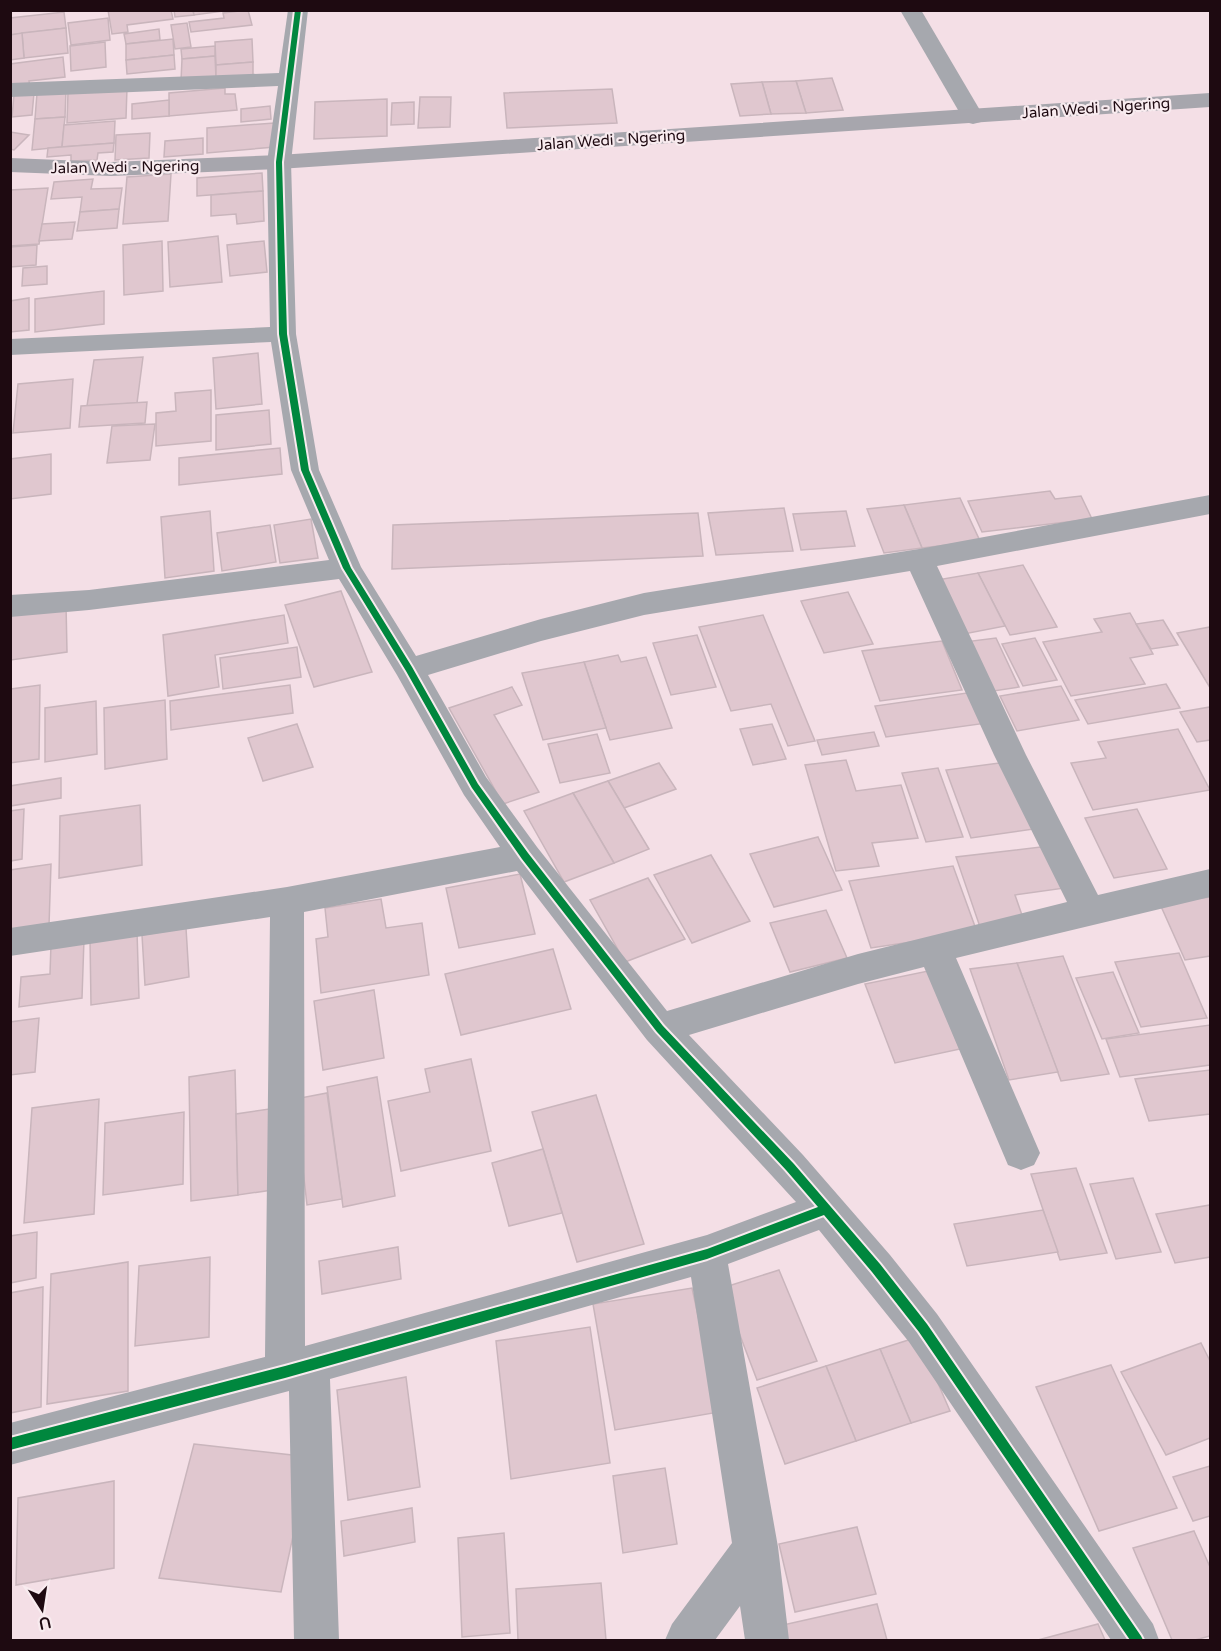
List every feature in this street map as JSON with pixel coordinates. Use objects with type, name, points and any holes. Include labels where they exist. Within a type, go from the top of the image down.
[{"type":"main road","name":"Jalan Wedi - Ngering","points":[[10,165],[57,170],[279,162],[1210,100]]},
{"type":"street","points":[[298,10],[279,162],[283,334],[305,470],[347,568],[409,669],[475,786],[525,856],[660,1029],[826,1209],[923,1328],[1137,1641]]},
{"type":"street","points":[[910,10],[974,117]]},
{"type":"street","points":[[10,90],[288,79]]},
{"type":"street","points":[[10,347],[283,334]]},
{"type":"street","points":[[409,669],[541,630],[644,604],[919,559],[1210,504]]},
{"type":"street","points":[[919,559],[1010,755],[1089,911]]},
{"type":"street","points":[[10,606],[89,600],[347,568]]},
{"type":"street","points":[[10,942],[287,901],[525,856]]},
{"type":"street","points":[[660,1029],[858,969],[1210,883]]},
{"type":"street","points":[[287,901],[297,1369],[317,1641]]},
{"type":"street","points":[[935,950],[1021,1152]]},
{"type":"street","points":[[10,1444],[297,1369],[706,1254],[826,1209]]},
{"type":"street","points":[[706,1254],[728,1396],[756,1547],[767,1641]]},
{"type":"street","points":[[688,1641],[756,1547]]},
{"type":"building","points":[[108,10],[171,10],[173,19],[127,25],[128,32],[112,34]]},
{"type":"building","points":[[174,10],[193,10],[194,15],[175,17]]},
{"type":"building","points":[[193,10],[231,10],[194,15]]},
{"type":"building","points":[[248,10],[252,25],[191,32],[189,22],[224,18],[223,13]]},
{"type":"building","points":[[64,12],[66,28],[10,35],[10,18]]},
{"type":"building","points":[[108,18],[110,40],[71,45],[68,23]]},
{"type":"building","points":[[187,23],[191,47],[175,49],[171,25]]},
{"type":"building","points":[[66,28],[68,53],[24,58],[22,33]]},
{"type":"building","points":[[159,29],[160,40],[126,44],[124,34]]},
{"type":"building","points":[[22,33],[24,58],[10,60],[10,35]]},
{"type":"building","points":[[173,39],[174,55],[126,60],[126,44]]},
{"type":"building","points":[[252,39],[253,62],[216,65],[215,42]]},
{"type":"building","points":[[105,42],[106,67],[71,71],[70,46]]},
{"type":"building","points":[[215,46],[215,56],[182,59],[181,49]]},
{"type":"building","points":[[174,55],[175,69],[127,74],[126,60]]},
{"type":"building","points":[[215,56],[216,78],[181,81],[182,59]]},
{"type":"building","points":[[63,57],[65,77],[29,81],[30,88],[10,84],[10,64]]},
{"type":"building","points":[[253,62],[253,75],[216,78],[216,65]]},
{"type":"building","points":[[832,78],[843,110],[806,113],[796,81]]},
{"type":"building","points":[[796,81],[806,113],[771,114],[762,82]]},
{"type":"building","points":[[762,82],[771,114],[740,116],[731,84]]},
{"type":"building","points":[[127,88],[126,118],[67,123],[68,93]]},
{"type":"building","points":[[225,88],[225,94],[235,94],[237,110],[169,116],[169,93]]},
{"type":"building","points":[[612,89],[617,123],[507,128],[504,93]]},
{"type":"building","points":[[66,90],[65,117],[35,119],[37,93]]},
{"type":"building","points":[[34,93],[32,115],[12,117],[14,95]]},
{"type":"building","points":[[420,97],[451,97],[450,127],[418,128]]},
{"type":"building","points":[[387,99],[387,136],[314,139],[315,102]]},
{"type":"building","points":[[169,100],[169,116],[132,119],[132,104]]},
{"type":"building","points":[[414,102],[414,124],[391,125],[392,103]]},
{"type":"building","points":[[270,106],[271,119],[241,122],[241,109]]},
{"type":"building","points":[[65,117],[62,147],[32,150],[35,119]]},
{"type":"building","points":[[115,121],[114,143],[62,147],[64,125]]},
{"type":"building","points":[[274,123],[275,147],[207,153],[207,128]]},
{"type":"building","points":[[10,132],[29,135],[14,150],[10,149]]},
{"type":"building","points":[[150,133],[149,158],[115,160],[116,135]]},
{"type":"building","points":[[203,138],[203,154],[164,157],[165,141]]},
{"type":"building","points":[[114,143],[113,152],[98,153],[97,160],[71,161],[71,155],[47,157],[48,148]]},
{"type":"building","points":[[262,173],[263,191],[197,196],[197,178]]},
{"type":"building","points":[[171,174],[168,221],[123,224],[127,177]]},
{"type":"building","points":[[93,179],[91,189],[122,188],[119,209],[80,212],[82,197],[51,199],[54,182]]},
{"type":"building","points":[[48,188],[39,244],[10,246],[10,190]]},
{"type":"building","points":[[263,191],[264,221],[237,224],[236,214],[211,216],[211,195]]},
{"type":"building","points":[[119,209],[117,228],[77,231],[80,212]]},
{"type":"building","points":[[75,222],[72,239],[39,241],[42,224]]},
{"type":"building","points":[[218,236],[222,282],[170,287],[168,242]]},
{"type":"building","points":[[162,241],[163,291],[124,295],[123,245]]},
{"type":"building","points":[[264,241],[267,272],[230,276],[227,245]]},
{"type":"building","points":[[37,245],[36,265],[10,267],[10,247]]},
{"type":"building","points":[[47,266],[47,284],[22,286],[23,268]]},
{"type":"building","points":[[104,291],[104,324],[35,332],[35,299]]},
{"type":"building","points":[[29,298],[29,330],[10,332],[10,301]]},
{"type":"building","points":[[258,353],[262,404],[216,409],[213,358]]},
{"type":"building","points":[[143,357],[137,403],[87,406],[94,360]]},
{"type":"building","points":[[73,379],[70,428],[13,433],[18,384]]},
{"type":"building","points":[[211,390],[211,441],[156,446],[156,413],[176,411],[175,393]]},
{"type":"building","points":[[147,402],[145,423],[79,427],[81,406]]},
{"type":"building","points":[[269,410],[271,444],[216,450],[216,415]]},
{"type":"building","points":[[155,424],[150,460],[107,463],[112,426]]},
{"type":"building","points":[[280,448],[282,474],[179,485],[179,458]]},
{"type":"building","points":[[51,454],[51,494],[10,499],[10,459]]},
{"type":"building","points":[[1050,491],[1055,499],[1081,496],[1092,519],[982,532],[968,501]]},
{"type":"building","points":[[960,498],[980,541],[922,548],[904,505]]},
{"type":"building","points":[[904,505],[922,548],[884,553],[867,509]]},
{"type":"building","points":[[784,508],[793,551],[716,555],[708,513]]},
{"type":"building","points":[[210,511],[214,571],[165,578],[161,517]]},
{"type":"building","points":[[846,511],[855,546],[801,550],[793,514]]},
{"type":"building","points":[[698,513],[703,556],[392,569],[393,525]]},
{"type":"building","points":[[311,519],[318,558],[280,563],[274,525]]},
{"type":"building","points":[[270,525],[276,562],[222,571],[217,533]]},
{"type":"building","points":[[1023,565],[1057,627],[1010,635],[978,573]]},
{"type":"building","points":[[978,573],[1005,626],[964,634],[937,580]]},
{"type":"building","points":[[341,591],[372,672],[314,687],[285,605]]},
{"type":"building","points":[[848,592],[873,644],[824,653],[801,601]]},
{"type":"building","points":[[66,604],[67,652],[11,660],[11,612]]},
{"type":"building","points":[[1130,613],[1153,654],[1130,658],[1145,684],[1071,696],[1043,642],[1102,632],[1094,619]]},
{"type":"building","points":[[284,615],[288,643],[215,655],[219,687],[168,696],[163,635]]},
{"type":"building","points":[[763,615],[815,741],[788,746],[771,704],[731,711],[699,627]]},
{"type":"building","points":[[1163,620],[1178,645],[1151,649],[1136,624]]},
{"type":"building","points":[[1210,627],[1210,685],[1209,686],[1177,633]]},
{"type":"building","points":[[697,635],[716,687],[671,695],[653,643]]},
{"type":"building","points":[[996,638],[1019,687],[987,692],[964,642]]},
{"type":"building","points":[[1035,638],[1057,680],[1023,686],[1002,644]]},
{"type":"building","points":[[942,641],[962,690],[880,701],[862,651]]},
{"type":"building","points":[[297,647],[301,677],[223,689],[220,658]]},
{"type":"building","points":[[618,655],[621,662],[646,657],[672,728],[610,740],[584,662]]},
{"type":"building","points":[[584,662],[606,728],[543,740],[522,673]]},
{"type":"building","points":[[1166,684],[1180,708],[1088,724],[1075,700]]},
{"type":"building","points":[[40,685],[39,759],[10,763],[11,689]]},
{"type":"building","points":[[290,685],[293,713],[171,730],[170,701]]},
{"type":"building","points":[[1061,686],[1079,720],[1017,731],[1000,696]]},
{"type":"building","points":[[512,687],[522,705],[494,715],[539,792],[503,804],[449,708]]},
{"type":"building","points":[[974,692],[987,723],[886,737],[875,706]]},
{"type":"building","points":[[165,700],[167,759],[105,769],[104,708]]},
{"type":"building","points":[[96,701],[97,754],[45,762],[45,708]]},
{"type":"building","points":[[1210,707],[1210,740],[1197,742],[1180,712]]},
{"type":"building","points":[[297,724],[313,767],[263,781],[248,738]]},
{"type":"building","points":[[772,724],[786,759],[753,765],[740,729]]},
{"type":"building","points":[[1178,729],[1210,790],[1093,810],[1071,763],[1106,758],[1098,742]]},
{"type":"building","points":[[874,732],[879,746],[822,755],[817,740]]},
{"type":"building","points":[[597,734],[610,773],[560,783],[548,744]]},
{"type":"building","points":[[846,760],[856,791],[901,785],[918,838],[872,843],[879,866],[836,871],[805,765]]},
{"type":"building","points":[[1007,762],[1034,829],[971,838],[946,770]]},
{"type":"building","points":[[659,763],[676,789],[624,808],[608,781]]},
{"type":"building","points":[[938,768],[963,837],[926,842],[902,773]]},
{"type":"building","points":[[61,778],[61,798],[10,806],[10,786]]},
{"type":"building","points":[[608,781],[649,849],[614,863],[573,793]]},
{"type":"building","points":[[573,793],[614,863],[564,882],[524,811]]},
{"type":"building","points":[[140,805],[142,865],[59,878],[60,816]]},
{"type":"building","points":[[24,809],[22,859],[10,861],[10,811]]},
{"type":"building","points":[[1137,809],[1167,869],[1114,878],[1085,818]]},
{"type":"building","points":[[818,837],[842,890],[774,907],[750,854]]},
{"type":"building","points":[[1049,846],[1065,888],[1015,895],[1024,921],[980,927],[956,857]]},
{"type":"building","points":[[711,855],[750,921],[692,943],[654,875]]},
{"type":"building","points":[[51,864],[49,926],[10,931],[10,870]]},
{"type":"building","points":[[953,866],[977,932],[871,948],[849,881]]},
{"type":"building","points":[[520,874],[535,934],[459,948],[446,888]]},
{"type":"building","points":[[648,878],[685,939],[625,962],[590,900]]},
{"type":"building","points":[[1210,897],[1210,956],[1185,960],[1160,904]]},
{"type":"building","points":[[381,899],[386,928],[422,923],[429,975],[321,993],[316,939],[328,937],[325,908]]},
{"type":"building","points":[[826,910],[847,958],[790,972],[770,923]]},
{"type":"building","points":[[186,928],[189,977],[145,985],[142,935]]},
{"type":"building","points":[[137,931],[139,998],[91,1005],[90,938]]},
{"type":"building","points":[[84,939],[82,998],[19,1007],[21,977],[50,974],[51,944]]},
{"type":"building","points":[[553,949],[571,1009],[461,1035],[445,974]]},
{"type":"building","points":[[1179,953],[1207,1018],[1141,1027],[1115,962]]},
{"type":"building","points":[[1063,956],[1109,1074],[1061,1081],[1017,963]]},
{"type":"building","points":[[1017,963],[1058,1072],[1009,1080],[970,969]]},
{"type":"building","points":[[928,971],[960,1049],[895,1063],[865,984]]},
{"type":"building","points":[[1113,972],[1139,1033],[1102,1039],[1076,978]]},
{"type":"building","points":[[374,990],[384,1058],[323,1070],[314,1001]]},
{"type":"building","points":[[39,1018],[35,1072],[10,1075],[10,1022]]},
{"type":"building","points":[[1210,1025],[1210,1065],[1120,1077],[1106,1039]]},
{"type":"building","points":[[471,1059],[491,1151],[401,1171],[388,1101],[430,1092],[425,1069]]},
{"type":"building","points":[[235,1070],[238,1195],[191,1201],[189,1077]]},
{"type":"building","points":[[1210,1070],[1210,1114],[1149,1121],[1135,1079]]},
{"type":"building","points":[[377,1077],[395,1196],[343,1207],[327,1087]]},
{"type":"building","points":[[327,1093],[342,1199],[307,1205],[295,1099]]},
{"type":"building","points":[[596,1095],[644,1244],[577,1262],[532,1112]]},
{"type":"building","points":[[99,1099],[94,1214],[24,1223],[32,1108]]},
{"type":"building","points":[[269,1109],[272,1190],[238,1195],[236,1114]]},
{"type":"building","points":[[184,1112],[183,1184],[103,1195],[105,1123]]},
{"type":"building","points":[[543,1149],[562,1213],[509,1226],[492,1163]]},
{"type":"building","points":[[1076,1168],[1107,1253],[1060,1260],[1031,1174]]},
{"type":"building","points":[[1133,1178],[1161,1252],[1116,1259],[1090,1184]]},
{"type":"building","points":[[1210,1205],[1210,1257],[1175,1263],[1156,1214]]},
{"type":"building","points":[[1043,1210],[1058,1252],[967,1266],[954,1224]]},
{"type":"building","points":[[37,1232],[36,1278],[10,1283],[10,1236]]},
{"type":"building","points":[[398,1247],[401,1279],[322,1294],[319,1261]]},
{"type":"building","points":[[210,1257],[209,1337],[135,1346],[139,1266]]},
{"type":"building","points":[[128,1262],[128,1391],[47,1404],[51,1274]]},
{"type":"building","points":[[779,1270],[817,1361],[757,1380],[722,1288]]},
{"type":"building","points":[[43,1287],[41,1407],[10,1413],[10,1293]]},
{"type":"building","points":[[692,1288],[719,1412],[615,1430],[593,1304]]},
{"type":"building","points":[[590,1327],[610,1463],[511,1479],[496,1341]]},
{"type":"building","points":[[918,1337],[950,1411],[911,1423],[880,1349]]},
{"type":"building","points":[[1201,1343],[1210,1361],[1210,1438],[1166,1455],[1121,1372]]},
{"type":"building","points":[[880,1349],[911,1423],[856,1441],[826,1366]]},
{"type":"building","points":[[1111,1365],[1177,1508],[1099,1531],[1036,1387]]},
{"type":"building","points":[[826,1366],[856,1441],[785,1464],[757,1388]]},
{"type":"building","points":[[406,1377],[420,1487],[348,1500],[337,1390]]},
{"type":"building","points":[[194,1444],[310,1457],[281,1592],[159,1578]]},
{"type":"building","points":[[1210,1466],[1210,1516],[1193,1521],[1173,1477]]},
{"type":"building","points":[[665,1468],[677,1544],[623,1553],[613,1476]]},
{"type":"building","points":[[114,1481],[114,1568],[16,1585],[18,1498]]},
{"type":"building","points":[[412,1508],[415,1542],[344,1556],[341,1521]]},
{"type":"building","points":[[857,1527],[876,1594],[795,1612],[779,1544]]},
{"type":"building","points":[[1194,1531],[1210,1567],[1210,1636],[1195,1640],[1172,1640],[1133,1548]]},
{"type":"building","points":[[504,1533],[510,1633],[462,1637],[458,1538]]},
{"type":"building","points":[[601,1583],[606,1640],[518,1640],[516,1589]]},
{"type":"building","points":[[877,1604],[887,1640],[778,1640],[774,1627]]},
{"type":"building","points":[[1098,1624],[1105,1640],[1038,1640]]},
{"type":"cycle path","points":[[298,10],[279,162],[283,334],[305,470],[347,568],[409,669],[475,786],[525,856],[660,1029],[790,1167],[876,1268],[923,1328],[1137,1640]]},
{"type":"cycle path","points":[[10,1444],[285,1372],[707,1254],[826,1209]]}]
